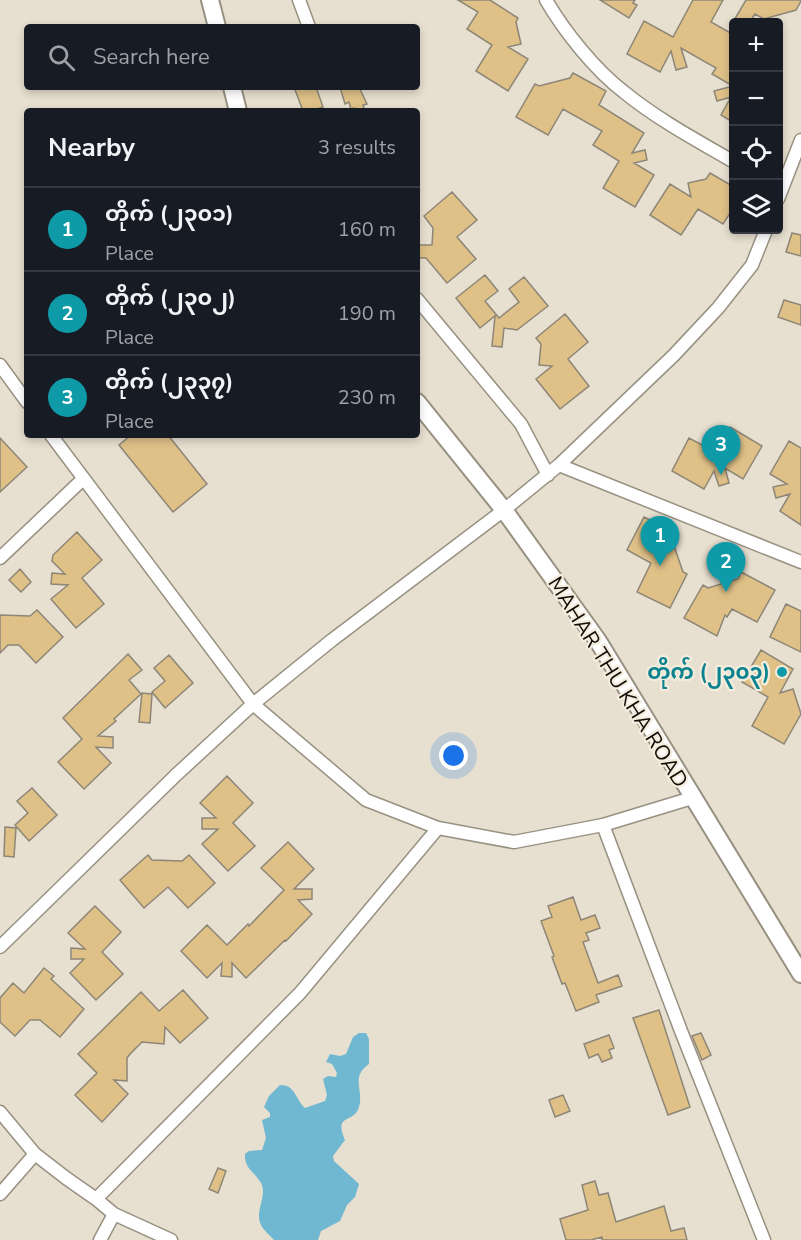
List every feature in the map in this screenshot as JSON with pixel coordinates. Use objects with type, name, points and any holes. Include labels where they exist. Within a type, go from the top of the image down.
[{"type":"main road","points":[[210,0],[216,24]]},
{"type":"main road","points":[[233,90],[237,108]]},
{"type":"main road","name":"MAHAR THU KHA ROAD","points":[[420,406],[504,510],[598,641],[801,974]]},
{"type":"street","points":[[299,0],[308,24]]},
{"type":"street","points":[[546,0],[581,49],[622,91],[679,130],[729,159]]},
{"type":"street","points":[[783,185],[801,140]]},
{"type":"street","points":[[0,947],[176,775],[253,704],[332,640],[504,510],[559,465],[674,355],[718,308],[752,265],[764,234]]},
{"type":"street","points":[[420,303],[521,423],[548,475]]},
{"type":"street","points":[[0,365],[24,398]]},
{"type":"street","points":[[53,438],[253,704],[366,800],[438,828],[514,842],[603,825],[692,798]]},
{"type":"street","points":[[559,465],[801,562]]},
{"type":"street","points":[[0,558],[83,479]]},
{"type":"street","points":[[603,825],[764,1240]]},
{"type":"street","points":[[96,1199],[300,993],[438,828]]},
{"type":"street","points":[[0,1112],[35,1154],[114,1215],[171,1240]]},
{"type":"street","points":[[0,1194],[35,1154]]},
{"type":"street","points":[[100,1240],[114,1215]]},
{"type":"water","points":[[359,1033],[366,1033],[369,1039],[369,1064],[360,1074],[359,1107],[353,1116],[343,1122],[341,1126],[345,1140],[333,1156],[334,1161],[359,1184],[355,1197],[347,1205],[340,1221],[321,1231],[318,1240],[274,1240],[259,1220],[263,1188],[245,1159],[245,1154],[249,1151],[262,1150],[266,1138],[262,1120],[270,1117],[270,1113],[264,1107],[269,1096],[280,1085],[289,1087],[305,1108],[325,1101],[327,1095],[323,1079],[328,1076],[336,1077],[337,1073],[332,1064],[326,1062],[330,1054],[340,1056],[346,1054],[353,1037]]},
{"type":"building","points":[[458,0],[490,0],[518,18],[516,22],[521,44],[508,47],[528,59],[508,91],[476,71],[492,45],[467,29],[478,12]]},
{"type":"building","points":[[600,0],[635,0],[633,3],[637,5],[629,18]]},
{"type":"building","points":[[693,0],[723,0],[711,22],[729,32],[729,84],[712,74],[716,68],[681,48],[687,67],[676,70],[671,51],[660,72],[627,54],[644,21],[673,37]]},
{"type":"building","points":[[746,0],[801,0],[796,10],[768,18],[755,14],[752,18],[735,18]]},
{"type":"building","points":[[573,73],[606,91],[599,105],[644,133],[632,153],[645,150],[647,160],[634,163],[654,175],[635,207],[603,188],[619,161],[593,145],[602,131],[563,109],[548,135],[516,117],[535,84],[539,86],[570,78]]},
{"type":"building","points":[[729,87],[729,98],[717,101],[714,91]]},
{"type":"building","points":[[295,90],[317,90],[323,107],[302,108]]},
{"type":"building","points":[[341,90],[360,90],[367,104],[363,105],[364,108],[351,108],[349,102],[345,104]]},
{"type":"building","points":[[729,101],[729,120],[721,115]]},
{"type":"building","points":[[710,173],[729,184],[729,215],[723,224],[698,209],[681,235],[650,215],[670,184],[691,197],[688,183],[706,179]]},
{"type":"building","points":[[452,192],[477,220],[457,237],[476,259],[447,283],[426,258],[420,258],[420,245],[432,245],[433,228],[424,216]]},
{"type":"building","points":[[792,233],[801,235],[801,256],[786,252]]},
{"type":"building","points":[[485,275],[498,291],[485,301],[499,318],[519,302],[509,289],[524,277],[548,306],[517,330],[504,328],[502,347],[492,346],[495,316],[480,328],[456,298]]},
{"type":"building","points":[[784,300],[801,305],[801,325],[778,317]]},
{"type":"building","points":[[565,314],[588,342],[568,359],[589,386],[560,409],[536,379],[552,366],[539,365],[541,344],[536,338]]},
{"type":"building","points":[[730,427],[762,446],[743,479],[725,468],[729,483],[719,486],[714,471],[704,489],[672,471],[689,438],[715,452]]},
{"type":"building","points":[[0,438],[27,467],[0,492]]},
{"type":"building","points":[[127,438],[170,438],[207,484],[173,512],[119,445]]},
{"type":"building","points":[[789,441],[801,448],[801,525],[780,511],[790,494],[776,498],[773,487],[787,484],[770,474]]},
{"type":"building","points":[[644,517],[677,534],[673,543],[683,572],[687,574],[670,608],[637,592],[651,563],[627,550]]},
{"type":"building","points":[[77,532],[102,560],[82,578],[104,604],[76,628],[51,599],[68,585],[51,584],[52,573],[65,574],[52,561],[53,555]]},
{"type":"building","points":[[20,569],[31,582],[21,592],[9,580]]},
{"type":"building","points":[[741,572],[775,590],[757,622],[732,609],[727,617],[725,615],[717,636],[684,618],[703,585],[708,588],[738,579]]},
{"type":"building","points":[[786,604],[801,611],[801,652],[770,637]]},
{"type":"building","points":[[37,610],[63,637],[36,663],[19,645],[8,645],[0,653],[0,615],[30,616]]},
{"type":"building","points":[[761,650],[793,669],[780,693],[793,689],[801,714],[784,744],[752,726],[768,697],[742,682]]},
{"type":"building","points":[[128,654],[142,670],[129,680],[141,694],[114,719],[116,721],[98,736],[113,737],[113,748],[96,747],[111,763],[84,789],[58,762],[82,739],[63,718]]},
{"type":"building","points":[[169,655],[193,683],[165,708],[152,692],[165,681],[154,668]]},
{"type":"building","points":[[142,693],[152,694],[150,723],[139,722]]},
{"type":"building","points":[[227,776],[253,803],[233,823],[255,846],[228,871],[202,844],[218,829],[202,829],[202,818],[216,818],[200,803]]},
{"type":"building","points":[[32,788],[57,815],[29,841],[15,825],[28,813],[17,801]]},
{"type":"building","points":[[5,827],[16,828],[14,857],[4,856]]},
{"type":"building","points":[[288,842],[314,869],[294,889],[312,889],[312,899],[298,900],[312,914],[246,978],[232,963],[232,977],[221,976],[222,963],[207,978],[181,951],[207,925],[227,945],[248,924],[249,926],[284,890],[261,868]]},
{"type":"building","points":[[148,855],[152,860],[182,861],[189,855],[215,883],[188,908],[168,887],[144,908],[120,880]]},
{"type":"building","points":[[573,897],[581,920],[595,915],[600,928],[586,933],[589,940],[583,942],[598,983],[618,975],[622,986],[596,995],[599,1002],[576,1011],[565,983],[562,984],[541,921],[552,917],[548,906]]},
{"type":"building","points":[[95,906],[121,932],[102,952],[123,974],[96,1000],[70,973],[84,959],[71,959],[71,948],[85,949],[68,933]]},
{"type":"building","points":[[44,968],[54,976],[51,979],[84,1009],[60,1037],[40,1020],[30,1020],[15,1036],[0,1022],[0,998],[13,983],[24,993]]},
{"type":"building","points":[[183,990],[208,1018],[180,1043],[165,1027],[164,1044],[142,1042],[127,1058],[127,1081],[114,1080],[128,1094],[102,1122],[75,1095],[97,1073],[78,1054],[141,992],[159,1011]]},
{"type":"building","points":[[659,1010],[690,1107],[668,1115],[633,1018]]},
{"type":"building","points":[[701,1033],[711,1055],[702,1060],[692,1036]]},
{"type":"building","points":[[609,1035],[614,1048],[609,1050],[612,1058],[602,1062],[598,1054],[589,1058],[584,1044]]},
{"type":"building","points":[[563,1095],[570,1111],[555,1117],[549,1100]]},
{"type":"building","points":[[218,1168],[226,1171],[218,1193],[209,1189]]},
{"type":"building","points":[[595,1181],[599,1195],[608,1193],[616,1222],[664,1206],[671,1231],[684,1228],[687,1240],[602,1240],[602,1237],[591,1240],[566,1240],[560,1219],[588,1210],[582,1185]]},
{"type":"place","name":"တိုက် (၂၃၃၇)","points":[[721,475]]},
{"type":"place","name":"တိုက် (၂၃၀၁)","points":[[660,566]]},
{"type":"place","name":"တိုက် (၂၃၀၂)","points":[[726,592]]},
{"type":"place","name":"တိုက် (၂၃၀၃)","points":[[782,672]]}]
